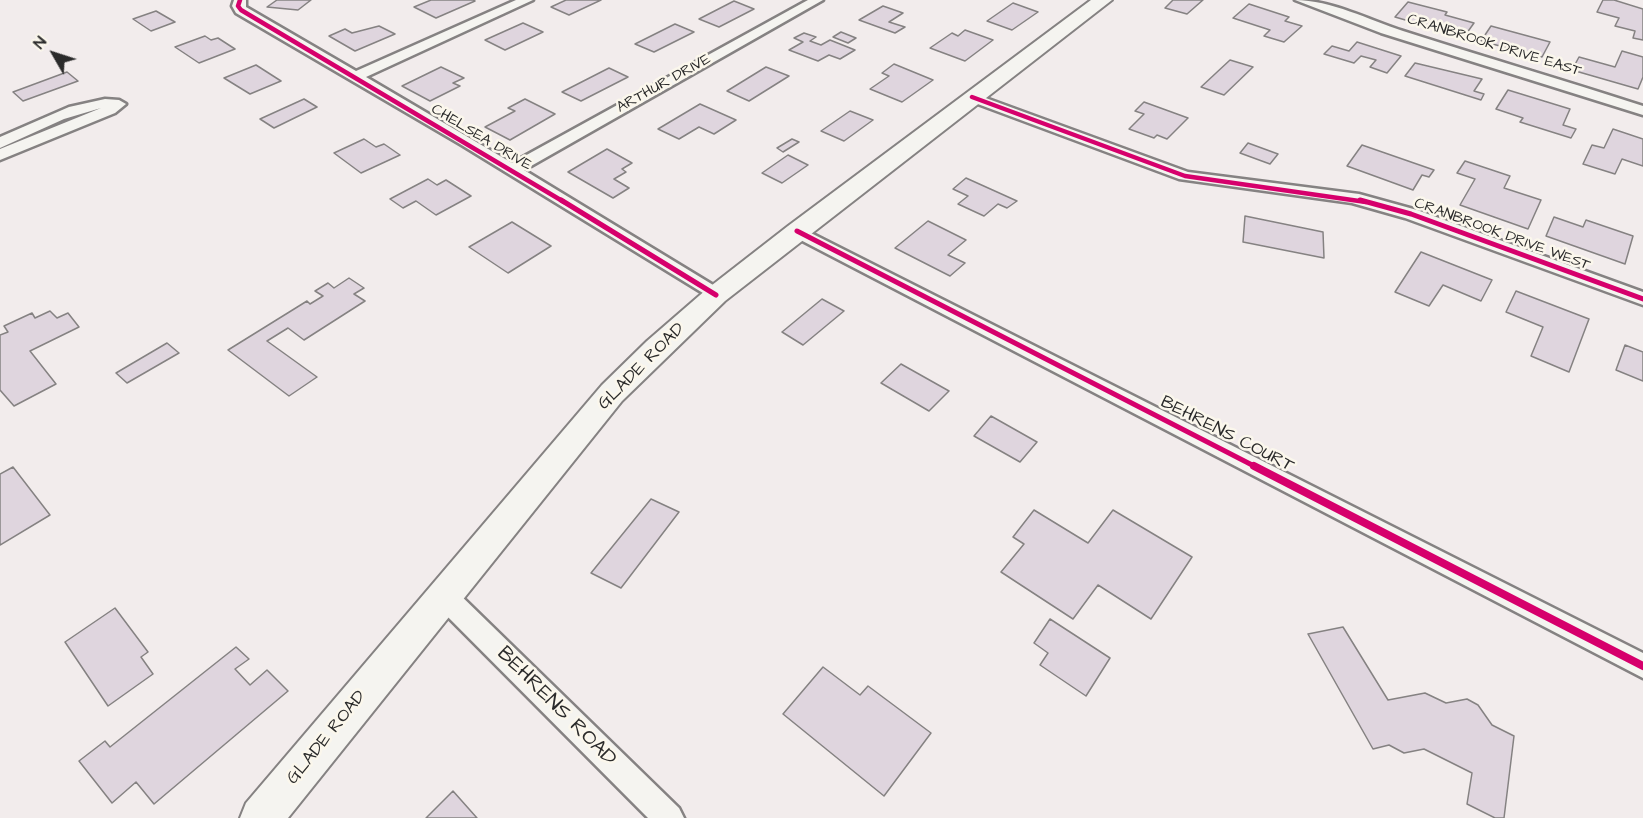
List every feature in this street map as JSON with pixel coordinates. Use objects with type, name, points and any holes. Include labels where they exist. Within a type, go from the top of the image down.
[{"type":"main road","name":"GLADE ROAD","points":[[261,818],[612,393],[657,348],[716,296],[797,231],[1103,0]]},
{"type":"street","name":"CHELSEA DRIVE","points":[[240,0],[238,6],[241,10],[512,170],[716,296]]},
{"type":"street","points":[[355,77],[527,0]]},
{"type":"street","name":"ARTHUR DRIVE","points":[[512,170],[816,0]]},
{"type":"street","name":"CRANBROOK DRIVE EAST","points":[[1301,0],[1361,22],[1546,78],[1643,111]]},
{"type":"street","name":"CRANBROOK DRIVE WEST","points":[[972,97],[1185,176],[1353,198],[1411,214],[1643,299]]},
{"type":"street","points":[[0,143],[80,109],[104,102],[118,104],[110,110],[0,155]]},
{"type":"street","name":"BEHRENS COURT","points":[[797,231],[1643,666]]},
{"type":"street","name":"BEHRENS ROAD","points":[[444,596],[669,818]]},
{"type":"building","points":[[277,0],[311,0],[298,10],[267,7]]},
{"type":"building","points":[[431,0],[475,1],[436,18],[414,7]]},
{"type":"building","points":[[566,0],[601,0],[569,15],[551,7]]},
{"type":"building","points":[[1173,0],[1203,0],[1187,14],[1165,8]]},
{"type":"building","points":[[1603,0],[1614,0],[1643,9],[1643,40],[1633,38],[1635,31],[1615,26],[1619,18],[1597,12]]},
{"type":"building","points":[[734,1],[754,9],[719,27],[699,19]]},
{"type":"building","points":[[1408,2],[1447,12],[1445,15],[1474,23],[1464,37],[1395,17]]},
{"type":"building","points":[[1013,3],[1038,12],[1012,30],[987,21]]},
{"type":"building","points":[[1249,4],[1289,17],[1285,21],[1302,26],[1284,42],[1264,36],[1270,30],[1233,18]]},
{"type":"building","points":[[883,6],[903,13],[889,22],[905,27],[895,33],[859,20]]},
{"type":"building","points":[[156,11],[175,22],[151,31],[133,19]]},
{"type":"building","points":[[523,23],[543,32],[505,50],[485,40]]},
{"type":"building","points":[[675,24],[694,32],[654,52],[635,44]]},
{"type":"building","points":[[379,26],[395,34],[355,51],[329,36],[345,29],[352,33]]},
{"type":"building","points":[[1491,26],[1550,42],[1542,57],[1481,41]]},
{"type":"building","points":[[965,30],[993,40],[965,61],[930,48],[952,33],[958,36]]},
{"type":"building","points":[[841,32],[856,38],[848,43],[833,37]]},
{"type":"building","points":[[804,33],[816,37],[810,41],[821,45],[830,40],[855,50],[840,59],[829,55],[818,61],[789,50],[803,42],[794,38]]},
{"type":"building","points":[[205,36],[211,40],[218,38],[235,49],[199,63],[175,47]]},
{"type":"building","points":[[1357,42],[1401,56],[1387,73],[1370,67],[1376,60],[1361,56],[1354,63],[1324,54],[1332,46],[1349,51]]},
{"type":"building","points":[[1622,51],[1643,57],[1643,77],[1638,89],[1572,70],[1579,57],[1615,67]]},
{"type":"building","points":[[1230,60],[1253,67],[1224,95],[1201,87]]},
{"type":"building","points":[[1415,63],[1482,79],[1474,91],[1484,94],[1481,100],[1405,76]]},
{"type":"building","points":[[894,64],[933,80],[902,102],[870,89],[889,76],[882,73]]},
{"type":"building","points":[[256,65],[281,81],[250,94],[224,78]]},
{"type":"building","points":[[441,67],[464,78],[453,83],[460,86],[430,101],[402,86]]},
{"type":"building","points":[[766,67],[789,76],[749,101],[727,91]]},
{"type":"building","points":[[609,68],[628,77],[581,101],[562,92]]},
{"type":"building","points":[[67,72],[78,81],[23,101],[13,92]]},
{"type":"building","points":[[1508,90],[1570,109],[1563,125],[1576,129],[1571,138],[1520,122],[1523,118],[1496,109]]},
{"type":"building","points":[[304,99],[317,107],[274,128],[260,119]]},
{"type":"building","points":[[525,99],[555,114],[510,140],[485,127],[515,111],[508,108]]},
{"type":"building","points":[[1144,102],[1188,118],[1167,139],[1157,135],[1154,138],[1129,129],[1144,114],[1135,111]]},
{"type":"building","points":[[700,104],[736,120],[714,134],[699,127],[679,139],[658,129]]},
{"type":"building","points":[[850,111],[873,120],[844,141],[821,131]]},
{"type":"building","points":[[1613,129],[1643,139],[1643,166],[1622,159],[1615,174],[1583,164],[1592,145],[1604,148]]},
{"type":"building","points":[[364,139],[376,147],[384,144],[400,155],[361,173],[334,153]]},
{"type":"building","points":[[792,139],[799,142],[783,152],[777,148]]},
{"type":"building","points":[[1248,143],[1278,154],[1270,164],[1240,153]]},
{"type":"building","points":[[1362,145],[1434,170],[1429,177],[1422,175],[1413,190],[1347,166]]},
{"type":"building","points":[[607,149],[632,163],[622,169],[626,172],[614,179],[629,188],[613,198],[568,172]]},
{"type":"building","points":[[788,155],[808,165],[782,183],[762,173]]},
{"type":"building","points":[[1465,161],[1510,176],[1504,188],[1541,200],[1528,229],[1460,205],[1475,179],[1457,173]]},
{"type":"building","points":[[966,178],[1017,201],[1007,208],[998,204],[984,216],[958,204],[968,196],[953,189]]},
{"type":"building","points":[[428,179],[437,185],[446,180],[471,196],[436,215],[416,201],[403,208],[390,199]]},
{"type":"building","points":[[1245,216],[1323,232],[1324,258],[1243,242]]},
{"type":"building","points":[[1554,217],[1583,227],[1586,220],[1633,236],[1625,264],[1546,236]]},
{"type":"building","points":[[928,221],[966,240],[948,255],[965,263],[950,276],[895,248]]},
{"type":"building","points":[[512,222],[551,246],[508,273],[469,247]]},
{"type":"building","points":[[1421,252],[1492,280],[1481,301],[1443,285],[1429,306],[1395,292]]},
{"type":"building","points":[[349,278],[364,288],[354,294],[365,301],[304,340],[288,328],[267,341],[317,377],[289,396],[228,350],[307,301],[310,304],[323,296],[315,291],[328,283],[334,288]]},
{"type":"building","points":[[1516,291],[1589,319],[1569,372],[1531,356],[1543,327],[1506,312]]},
{"type":"building","points":[[822,299],[844,311],[803,345],[782,332]]},
{"type":"building","points":[[50,311],[57,318],[68,313],[79,327],[30,351],[56,384],[14,406],[0,390],[0,335],[8,332],[4,326],[32,313],[35,318]]},
{"type":"building","points":[[167,343],[179,353],[127,383],[116,373]]},
{"type":"building","points":[[1625,345],[1643,352],[1643,381],[1616,370]]},
{"type":"building","points":[[901,364],[949,391],[929,411],[881,383]]},
{"type":"building","points":[[991,416],[1037,442],[1020,462],[974,436]]},
{"type":"building","points":[[13,467],[50,515],[0,545],[0,474]]},
{"type":"building","points":[[651,499],[679,512],[621,588],[591,573]]},
{"type":"building","points":[[1034,510],[1088,543],[1113,510],[1192,557],[1151,619],[1098,585],[1073,619],[1001,572],[1024,544],[1013,537]]},
{"type":"building","points":[[115,608],[148,652],[141,657],[153,674],[108,706],[65,642]]},
{"type":"building","points":[[1050,619],[1110,658],[1086,696],[1040,665],[1048,653],[1034,643]]},
{"type":"building","points":[[1343,627],[1388,700],[1425,693],[1446,703],[1467,699],[1478,705],[1492,725],[1514,736],[1504,818],[1495,818],[1467,804],[1472,773],[1424,749],[1404,753],[1389,745],[1373,749],[1308,634]]},
{"type":"building","points":[[236,647],[249,659],[235,669],[250,685],[267,670],[288,691],[154,804],[136,782],[112,803],[79,761],[105,741],[110,747]]},
{"type":"building","points":[[823,667],[860,695],[868,686],[931,733],[884,796],[783,714]]},
{"type":"building","points":[[453,791],[477,818],[426,818]]},
{"type":"cycle path","points":[[240,0],[238,6],[241,10],[465,141],[716,295]]},
{"type":"cycle path","points":[[972,97],[1185,176],[1353,198],[1411,214],[1643,299]]},
{"type":"cycle path","points":[[797,231],[1643,666]]}]
